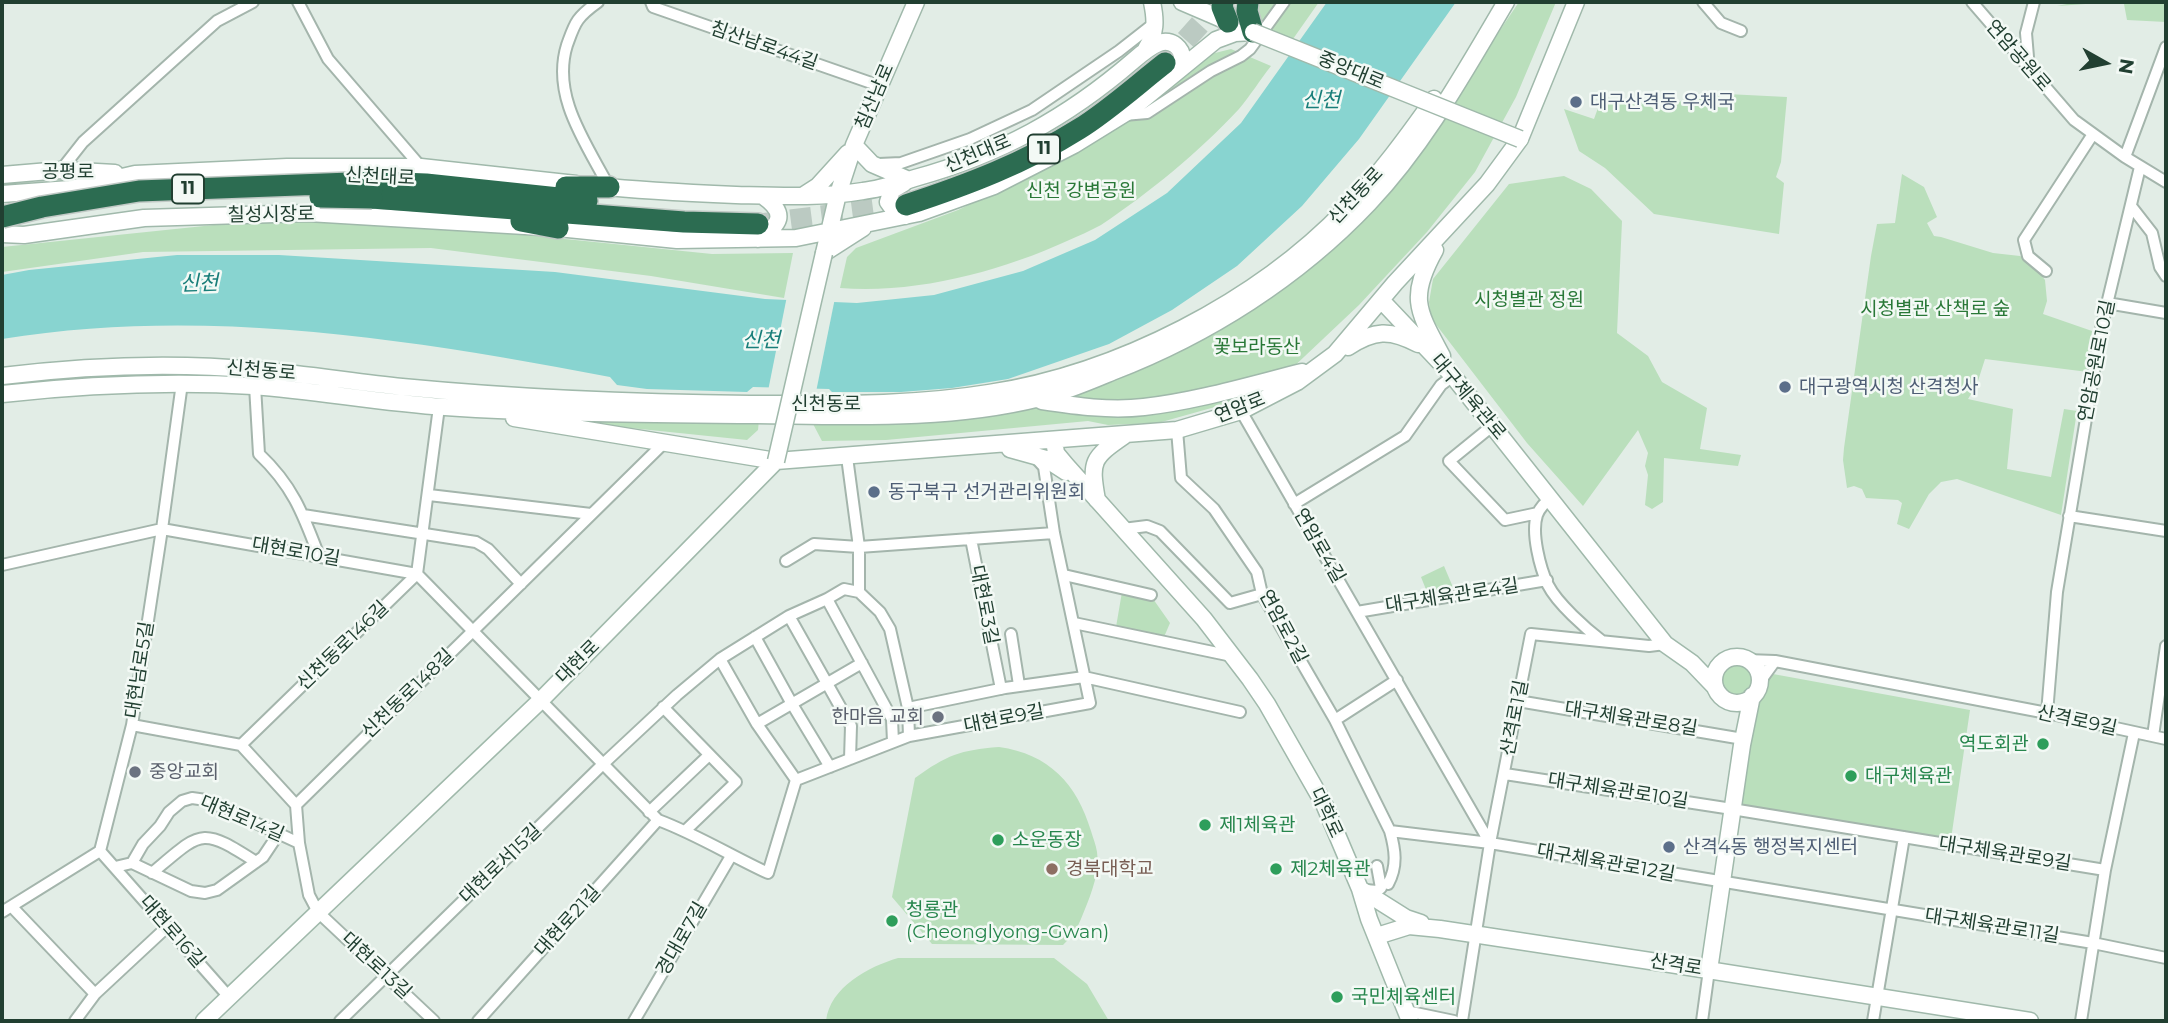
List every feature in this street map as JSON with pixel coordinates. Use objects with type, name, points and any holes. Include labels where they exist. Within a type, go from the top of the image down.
[{"type":"highway","points":[[1248,2],[1247,11],[1253,32]]},
{"type":"highway","name":"신천대로","points":[[906,199],[1008,153],[1064,122],[1161,59]]},
{"type":"highway","points":[[425,185],[609,187]]},
{"type":"highway","points":[[425,185],[558,229]]},
{"type":"highway","name":"신천대로","points":[[2,217],[42,207],[139,191],[374,199],[425,185],[684,222],[759,218]]},
{"type":"highway","name":"신천대로","points":[[2,232],[50,219],[142,204],[303,196],[374,199]]},
{"type":"main road","name":"침산남로","points":[[829,230],[854,145],[916,2]]},
{"type":"main road","points":[[801,196],[876,189],[931,209],[994,186],[1074,145],[1122,116],[1153,93],[1161,59],[1154,36],[1156,22],[1152,2]]},
{"type":"main road","name":"중앙대로","points":[[1182,2],[1225,12],[1253,32],[1520,139]]},
{"type":"main road","name":"신천동로","points":[[2,394],[66,387],[182,383],[255,386],[439,407],[617,413],[902,416],[978,408],[1037,391],[1176,331],[1216,310],[1309,244],[1382,170],[1438,94],[1494,2]]},
{"type":"main road","name":"신천동로","points":[[2,376],[62,369],[208,367],[254,369],[403,387],[525,397],[736,404],[900,404],[1078,386],[1200,332],[1266,292],[1345,226],[1393,176],[1424,134],[1506,2]]},
{"type":"main road","name":"연암로","points":[[1549,69],[1570,2]]},
{"type":"main road","name":"연암로","points":[[439,407],[776,461],[1177,430],[1241,411],[1297,382],[1335,355],[1381,300],[1487,184],[1520,139],[1576,2]]},
{"type":"main road","points":[[1161,59],[1235,33],[1253,32]]},
{"type":"main road","points":[[759,218],[818,186],[854,145],[906,199]]},
{"type":"main road","points":[[2,194],[70,189],[135,174],[287,167],[343,169],[425,185]]},
{"type":"main road","name":"공평로","points":[[2,175],[61,170],[135,174]]},
{"type":"main road","points":[[609,187],[660,192],[759,218],[807,242],[820,257]]},
{"type":"main road","points":[[70,189],[61,197],[57,211],[61,218],[74,228]]},
{"type":"main road","name":"칠성시장로","points":[[2,232],[24,235],[144,218],[308,213],[374,199],[558,229],[677,240],[759,218]]},
{"type":"main road","points":[[820,257],[906,199]]},
{"type":"main road","points":[[2,201],[74,228]]},
{"type":"main road","points":[[796,238],[829,230],[870,225]]},
{"type":"main road","points":[[1448,227],[1423,270],[1418,299],[1423,321],[1452,376]]},
{"type":"main road","points":[[776,461],[820,257],[829,230]]},
{"type":"main road","name":"대구체육관로","points":[[1381,300],[1452,376],[1665,644],[1692,663],[1715,687]]},
{"type":"main road","points":[[1335,355],[1363,337],[1376,333],[1396,335],[1426,348]]},
{"type":"main road","points":[[1037,391],[1042,401],[1090,408],[1143,407],[1193,399],[1315,369]]},
{"type":"main road","points":[[1097,500],[1093,478],[1094,463],[1102,451],[1125,435]]},
{"type":"main road","name":"대학로","points":[[1054,440],[1056,453],[1070,474],[1171,582],[1233,657],[1267,704],[1324,804],[1360,889],[1368,919],[1408,1016]]},
{"type":"main road","points":[[994,446],[1046,459],[1070,474]]},
{"type":"main road","name":"대현로","points":[[204,1021],[540,701],[776,461]]},
{"type":"main road","points":[[1692,663],[1722,662],[1735,657],[1747,660],[1757,669],[1755,690],[1742,742],[1709,970]]},
{"type":"main road","points":[[1722,662],[1715,673],[1715,687],[1721,696],[1726,700],[1739,702],[1755,690]]},
{"type":"main road","points":[[1726,700],[1742,742]]},
{"type":"main road","points":[[1360,889],[1406,918],[1440,929]]},
{"type":"main road","name":"산격로","points":[[1377,936],[1409,926],[1440,929],[2030,1021]]},
{"type":"street","points":[[61,170],[83,142],[217,21],[253,2]]},
{"type":"street","points":[[298,2],[328,60],[425,185]]},
{"type":"street","points":[[598,2],[578,20],[570,36],[563,58],[563,89],[571,113],[609,187]]},
{"type":"street","name":"침산남로44길","points":[[651,2],[653,7],[880,86]]},
{"type":"street","points":[[1122,116],[1147,113],[1211,71],[1241,56],[1284,2]]},
{"type":"street","points":[[1703,2],[1721,23],[1741,31]]},
{"type":"street","name":"연암공원로","points":[[1972,2],[2074,120],[2125,157],[2166,182]]},
{"type":"street","points":[[2029,69],[2026,33],[2034,2]]},
{"type":"street","points":[[872,164],[901,163],[970,139],[1032,110],[1119,51],[1156,22]]},
{"type":"street","points":[[2125,157],[2166,47]]},
{"type":"street","points":[[2046,271],[2028,256],[2024,240],[2093,134]]},
{"type":"street","name":"연암공원로10길","points":[[2047,713],[2057,592],[2069,516],[2101,329],[2140,167]]},
{"type":"street","points":[[2131,206],[2152,233],[2160,267],[2166,276]]},
{"type":"street","points":[[2107,303],[2166,313]]},
{"type":"street","points":[[1294,504],[1405,436],[1441,385],[1452,376]]},
{"type":"street","name":"대현남로5길","points":[[100,851],[132,725],[182,383]]},
{"type":"street","name":"신천동로","points":[[255,386],[260,454],[291,490],[303,515]]},
{"type":"street","points":[[439,407],[417,574],[653,816],[686,830],[731,856],[768,873],[796,780],[757,724],[720,659]]},
{"type":"street","name":"연암로4길","points":[[1241,411],[1490,843]]},
{"type":"street","points":[[1492,426],[1450,461],[1505,520],[1538,513]]},
{"type":"street","name":"연암로2길","points":[[1177,430],[1181,478],[1213,509],[1257,572],[1262,594],[1335,720],[1390,831],[1395,847],[1395,863],[1388,884]]},
{"type":"street","name":"신천동로148길","points":[[296,805],[665,442]]},
{"type":"street","name":"대현로9길","points":[[796,780],[909,736],[1090,703],[1054,533],[1044,467],[1033,455]]},
{"type":"street","points":[[847,457],[859,547],[859,592],[880,612],[890,629],[908,708],[909,736]]},
{"type":"street","points":[[1047,483],[1051,477],[1070,474]]},
{"type":"street","points":[[429,495],[591,514]]},
{"type":"street","points":[[1551,498],[1542,506],[1536,523],[1538,552],[1549,587],[1568,610],[1602,641]]},
{"type":"street","points":[[303,515],[475,542],[483,545],[521,584]]},
{"type":"street","points":[[303,515],[319,556]]},
{"type":"street","points":[[2069,516],[2166,531]]},
{"type":"street","points":[[1123,529],[1147,526],[1160,531],[1230,603],[1262,594]]},
{"type":"street","name":"대현로10길","points":[[2,565],[162,528],[417,574]]},
{"type":"street","points":[[971,539],[1054,533]]},
{"type":"street","name":"대현로3길","points":[[786,561],[814,544],[859,547],[971,539],[1000,688]]},
{"type":"street","name":"신천동로146길","points":[[241,746],[417,574]]},
{"type":"street","points":[[1064,575],[1151,594]]},
{"type":"street","name":"대구체육관로4길","points":[[1357,612],[1547,580]]},
{"type":"street","name":"대현로서15길","points":[[340,1021],[602,765],[720,659],[789,616],[844,589],[859,592]]},
{"type":"street","points":[[827,598],[892,719],[893,742]]},
{"type":"street","points":[[789,616],[851,726],[850,759]]},
{"type":"street","points":[[1074,623],[1233,657]]},
{"type":"street","name":"대현로9길","points":[[1011,634],[1019,685]]},
{"type":"street","name":"산격로1길","points":[[1476,934],[1490,843],[1531,634],[1649,646],[1665,644]]},
{"type":"street","points":[[755,637],[830,767]]},
{"type":"street","points":[[2152,736],[2166,646]]},
{"type":"street","name":"산격로9길","points":[[1747,660],[1775,661],[2047,713],[2134,733],[2105,870],[2081,1021]]},
{"type":"street","points":[[1755,690],[1775,661]]},
{"type":"street","points":[[757,724],[862,663]]},
{"type":"street","points":[[1084,677],[1240,712]]},
{"type":"street","name":"대현로9길","points":[[1000,688],[1084,677]]},
{"type":"street","points":[[1335,720],[1397,680]]},
{"type":"street","points":[[908,708],[1000,688]]},
{"type":"street","name":"대구체육관로8길","points":[[1518,701],[1742,742]]},
{"type":"street","points":[[663,708],[736,782],[686,830]]},
{"type":"street","points":[[132,725],[241,746]]},
{"type":"street","points":[[2134,733],[2166,739]]},
{"type":"street","name":"대현로14길","points":[[241,746],[296,805],[299,843],[309,895],[318,912]]},
{"type":"street","points":[[653,816],[709,755]]},
{"type":"street","name":"대구체육관로10길","points":[[1505,774],[1732,809]]},
{"type":"street","name":"대현로14길","points":[[132,863],[143,844],[169,812],[182,801],[192,798],[206,800],[299,843]]},
{"type":"street","name":"대구체육관로9길","points":[[1732,809],[2105,870]]},
{"type":"street","name":"대현로21길","points":[[478,1021],[653,816]]},
{"type":"street","points":[[1390,831],[1490,843]]},
{"type":"street","name":"대현로16길","points":[[132,863],[191,891],[205,893],[217,890],[263,857],[279,833]]},
{"type":"street","name":"대현로16길","points":[[152,873],[200,837],[211,837],[226,843],[256,862]]},
{"type":"street","points":[[1873,1021],[1904,837]]},
{"type":"street","name":"대구체육관로12길","points":[[1490,843],[1722,883]]},
{"type":"street","points":[[95,994],[58,955],[7,909],[100,851]]},
{"type":"street","name":"대현로16길","points":[[100,851],[229,997]]},
{"type":"street","name":"경대로7길","points":[[634,1021],[731,856]]},
{"type":"street","points":[[115,867],[132,863]]},
{"type":"street","points":[[1360,889],[1377,891],[1381,888],[1377,866]]},
{"type":"street","name":"대구체육관로11길","points":[[1722,883],[2093,943],[2166,958]]},
{"type":"street","name":"대현로13길","points":[[318,912],[434,1021]]},
{"type":"street","points":[[75,1021],[95,994],[167,927]]},
{"type":"street","points":[[1462,1021],[1476,934]]},
{"type":"street","points":[[1702,1021],[1709,970]]},
{"type":"street","points":[[1408,1016],[1454,1021]]},
{"type":"green space","points":[[1249,2],[1319,2],[1293,39],[1256,24]]},
{"type":"green space","name":"꽃보라동산","points":[[1519,2],[1556,2],[1516,97],[1475,172],[1427,232],[1359,305],[1287,373],[1222,405],[1158,423],[1108,425],[1088,421],[886,440],[822,441],[812,422],[965,415],[1263,301],[1328,252],[1429,135]]},
{"type":"green space","points":[[2077,2],[2114,2],[2057,6]]},
{"type":"green space","points":[[2114,2],[2166,2],[2166,22],[2127,20],[2124,4]]},
{"type":"green space","name":"신천 강변공원","points":[[1231,49],[1271,66],[1239,109],[1207,141],[1155,186],[1101,225],[1041,252],[956,278],[898,288],[840,288],[847,257],[856,248],[958,210],[1048,166],[1211,54]]},
{"type":"green space","points":[[1691,94],[1787,97],[1781,162],[1776,177],[1784,183],[1779,234],[1654,214],[1605,168],[1579,151],[1564,109],[1594,119],[1602,97],[1630,102],[1642,96],[1652,108],[1667,111]]},
{"type":"green space","name":"시청별관 산책로 숲","points":[[1902,174],[1924,187],[1937,217],[1927,223],[1934,236],[2029,260],[2045,280],[2047,301],[2043,314],[2092,331],[2088,372],[1985,359],[1977,384],[1968,399],[2013,409],[2007,469],[2051,477],[2064,409],[2077,411],[2061,515],[1957,479],[1941,482],[1929,494],[1909,529],[1897,524],[1902,503],[1898,500],[1866,498],[1862,489],[1854,486],[1847,488],[1844,448],[1871,256],[1877,224],[1895,223]]},
{"type":"green space","name":"시청별관 정원","points":[[1564,176],[1591,189],[1622,221],[1617,333],[1648,356],[1662,382],[1707,408],[1700,449],[1741,455],[1738,466],[1664,458],[1663,502],[1652,509],[1645,505],[1648,475],[1645,466],[1648,453],[1638,430],[1583,506],[1527,443],[1431,318],[1429,302],[1433,279],[1509,184]]},
{"type":"green space","points":[[281,218],[438,226],[712,254],[793,253],[784,298],[651,276],[431,248],[143,252],[2,272],[2,247]]},
{"type":"green space","points":[[524,417],[759,420],[758,430],[747,440]]},
{"type":"green space","points":[[1444,566],[1455,592],[1429,597],[1421,577]]},
{"type":"green space","points":[[1122,592],[1151,596],[1170,623],[1164,637],[1116,627]]},
{"type":"green space","points":[[1737,662],[1750,667],[1755,680],[1750,693],[1737,698],[1724,693],[1719,680],[1724,667]]},
{"type":"green space","name":"대구체육관","points":[[1773,674],[1970,710],[1951,839],[1738,805],[1748,738],[1759,691]]},
{"type":"green space","name":"소운동장","points":[[999,747],[1033,756],[1058,774],[1078,799],[1091,831],[1098,859],[1095,881],[1079,924],[1063,945],[932,944],[892,897],[915,778],[954,755]]},
{"type":"green space","points":[[898,958],[1054,958],[1087,984],[1109,1021],[826,1021],[835,998],[852,980]]},
{"type":"water","name":"신천","points":[[1327,2],[1456,2],[1359,139],[1302,206],[1237,266],[1172,310],[1109,344],[1008,379],[952,388],[901,392],[832,392],[829,389],[753,387],[747,392],[647,389],[617,385],[610,377],[459,350],[307,331],[154,326],[78,330],[2,339],[2,275],[177,255],[279,255],[555,272],[765,299],[857,303],[934,295],[1023,271],[1095,240],[1167,193],[1241,123]]},
{"type":"pier","points":[[787,296],[835,298],[816,392],[768,391]]},
{"type":"tunnel","points":[[1165,63],[1220,2]]},
{"type":"tunnel","points":[[760,224],[906,205]]},
{"type":"place","name":"대구산격동 우체국","points":[[1576,102]]},
{"type":"place","name":"대구광역시청 산격청사","points":[[1785,387]]},
{"type":"place","name":"동구북구 선거관리위원회","points":[[874,492]]},
{"type":"place","name":"한마음 교회","points":[[938,717]]},
{"type":"place","name":"역도회관","points":[[2043,744]]},
{"type":"place","name":"중앙교회","points":[[135,772]]},
{"type":"place","name":"대구체육관","points":[[1851,776]]},
{"type":"place","name":"제1체육관","points":[[1205,825]]},
{"type":"place","name":"소운동장","points":[[998,840]]},
{"type":"place","name":"산격4동 행정복지센터","points":[[1669,847]]},
{"type":"place","name":"경북대학교","points":[[1052,869]]},
{"type":"place","name":"제2체육관","points":[[1276,869]]},
{"type":"place","name":"청룡관 (Cheonglyong-Gwan)","points":[[892,921]]},
{"type":"place","name":"국민체육센터","points":[[1337,997]]}]
